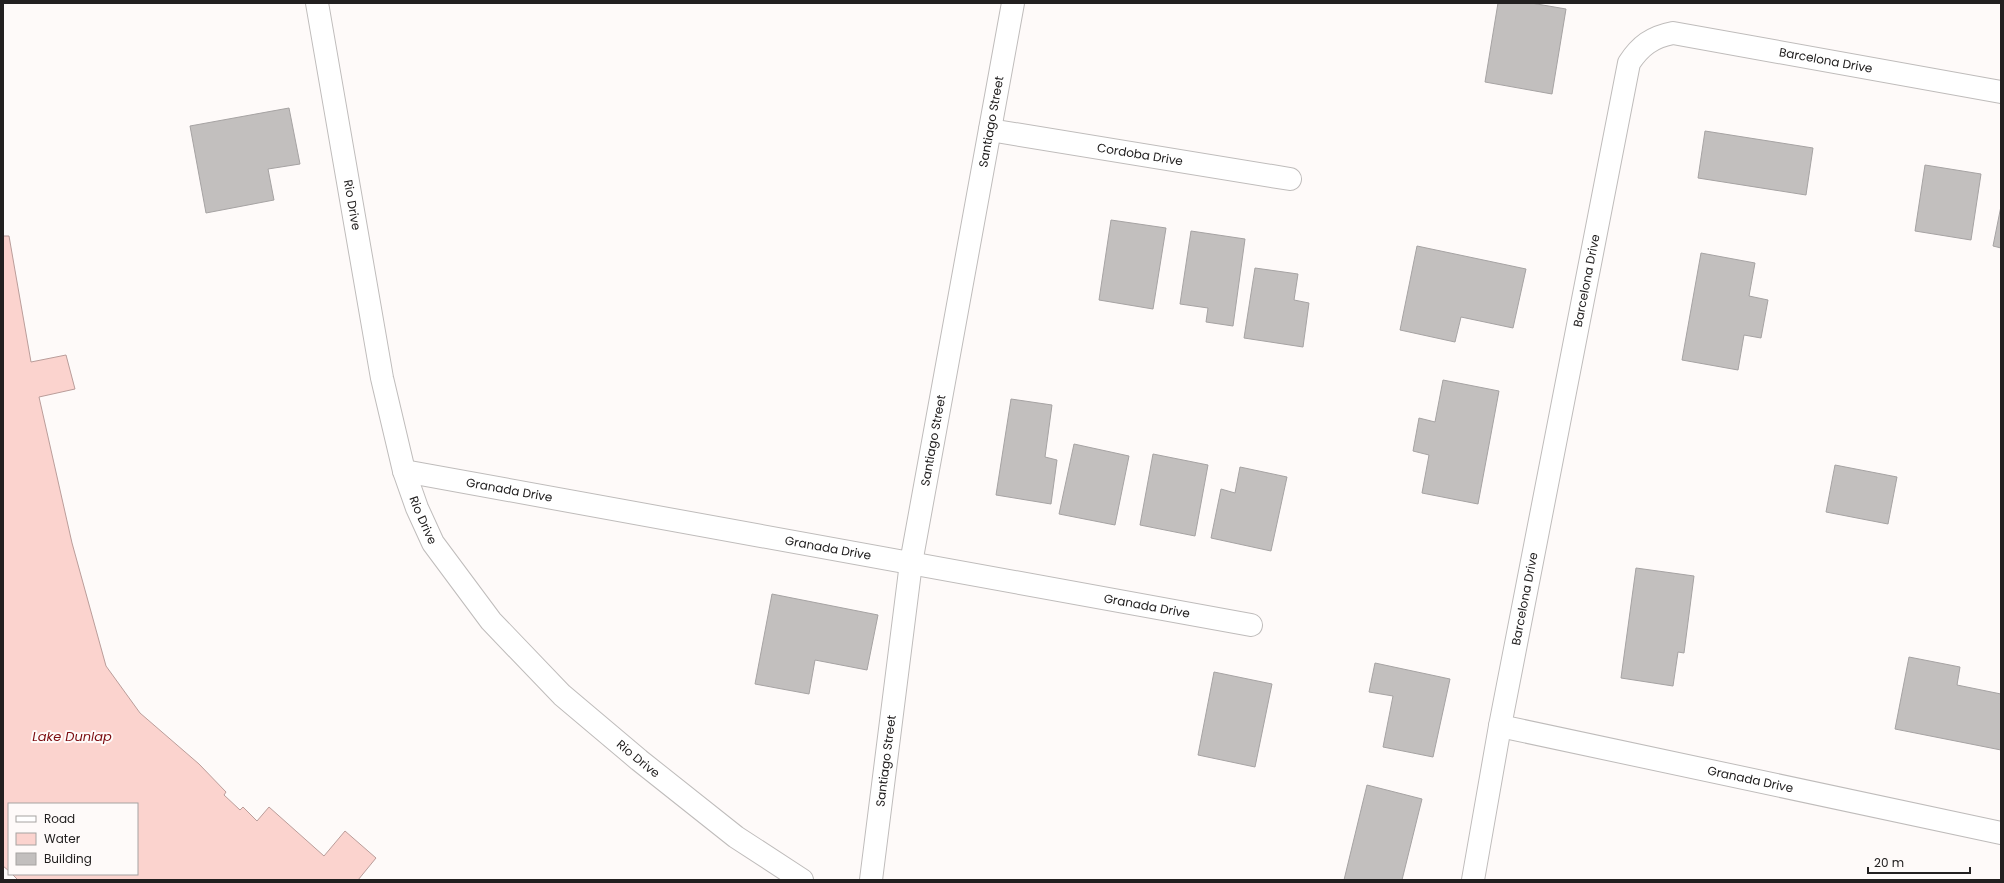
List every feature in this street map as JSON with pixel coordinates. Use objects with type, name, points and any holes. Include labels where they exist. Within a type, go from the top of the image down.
[{"type":"street","name":"Rio Drive","points":[[317,3],[382,378],[404,471],[417,508],[433,543],[491,621],[562,695],[682,795],[736,837],[802,880]]},
{"type":"street","name":"Santiago Street","points":[[870,880],[911,563],[1013,3]]},
{"type":"street","name":"Barcelona Drive","points":[[1473,880],[1500,726],[1629,63],[1636,51],[1647,42],[1660,36],[1672,34],[2001,92]]},
{"type":"street","name":"Cordoba Drive","points":[[990,130],[1290,179]]},
{"type":"street","name":"Granada Drive","points":[[404,471],[1251,625]]},
{"type":"street","name":"Granada Drive","points":[[1500,726],[2001,833]]},
{"type":"water","name":"Lake Dunlap","points":[[3,236],[9,236],[31,362],[66,355],[75,389],[39,397],[72,543],[106,666],[140,713],[199,764],[226,792],[224,795],[240,810],[243,807],[257,821],[269,807],[324,856],[345,831],[376,858],[358,880],[18,880],[13,875],[138,875],[138,803],[8,803],[8,870],[3,866]]},
{"type":"building","points":[[1498,3],[1531,3],[1566,9],[1552,94],[1485,82]]},
{"type":"building","points":[[289,108],[300,164],[268,169],[274,200],[206,213],[190,126]]},
{"type":"building","points":[[1705,131],[1813,148],[1806,195],[1698,178]]},
{"type":"building","points":[[1925,165],[1981,174],[1971,240],[1915,231]]},
{"type":"building","points":[[2001,206],[2001,248],[1993,246]]},
{"type":"building","points":[[1111,220],[1166,228],[1153,309],[1099,300]]},
{"type":"building","points":[[1191,231],[1245,239],[1233,326],[1206,322],[1208,308],[1180,304]]},
{"type":"building","points":[[1417,246],[1526,269],[1513,328],[1461,317],[1455,342],[1400,330]]},
{"type":"building","points":[[1701,253],[1755,263],[1749,296],[1768,300],[1761,338],[1744,335],[1738,370],[1682,360]]},
{"type":"building","points":[[1255,268],[1298,274],[1294,300],[1309,303],[1303,347],[1244,338]]},
{"type":"building","points":[[1443,380],[1499,391],[1478,504],[1422,493],[1429,455],[1413,451],[1419,418],[1435,422]]},
{"type":"building","points":[[1011,399],[1052,405],[1045,457],[1057,460],[1051,504],[996,495]]},
{"type":"building","points":[[1074,444],[1129,456],[1115,525],[1059,514]]},
{"type":"building","points":[[1153,454],[1208,465],[1195,536],[1140,525]]},
{"type":"building","points":[[1835,465],[1897,477],[1888,524],[1826,512]]},
{"type":"building","points":[[1240,467],[1287,477],[1271,551],[1211,538],[1221,489],[1235,493]]},
{"type":"building","points":[[1636,568],[1694,576],[1684,653],[1678,652],[1673,686],[1621,678]]},
{"type":"building","points":[[772,594],[878,615],[867,670],[815,660],[809,694],[755,684]]},
{"type":"building","points":[[1909,657],[1960,667],[1957,685],[2001,694],[2001,750],[1895,729]]},
{"type":"building","points":[[1375,663],[1450,679],[1433,757],[1383,747],[1393,696],[1369,692]]},
{"type":"building","points":[[1214,672],[1272,684],[1255,767],[1198,755]]},
{"type":"building","points":[[1367,785],[1422,799],[1402,880],[1344,880]]}]
